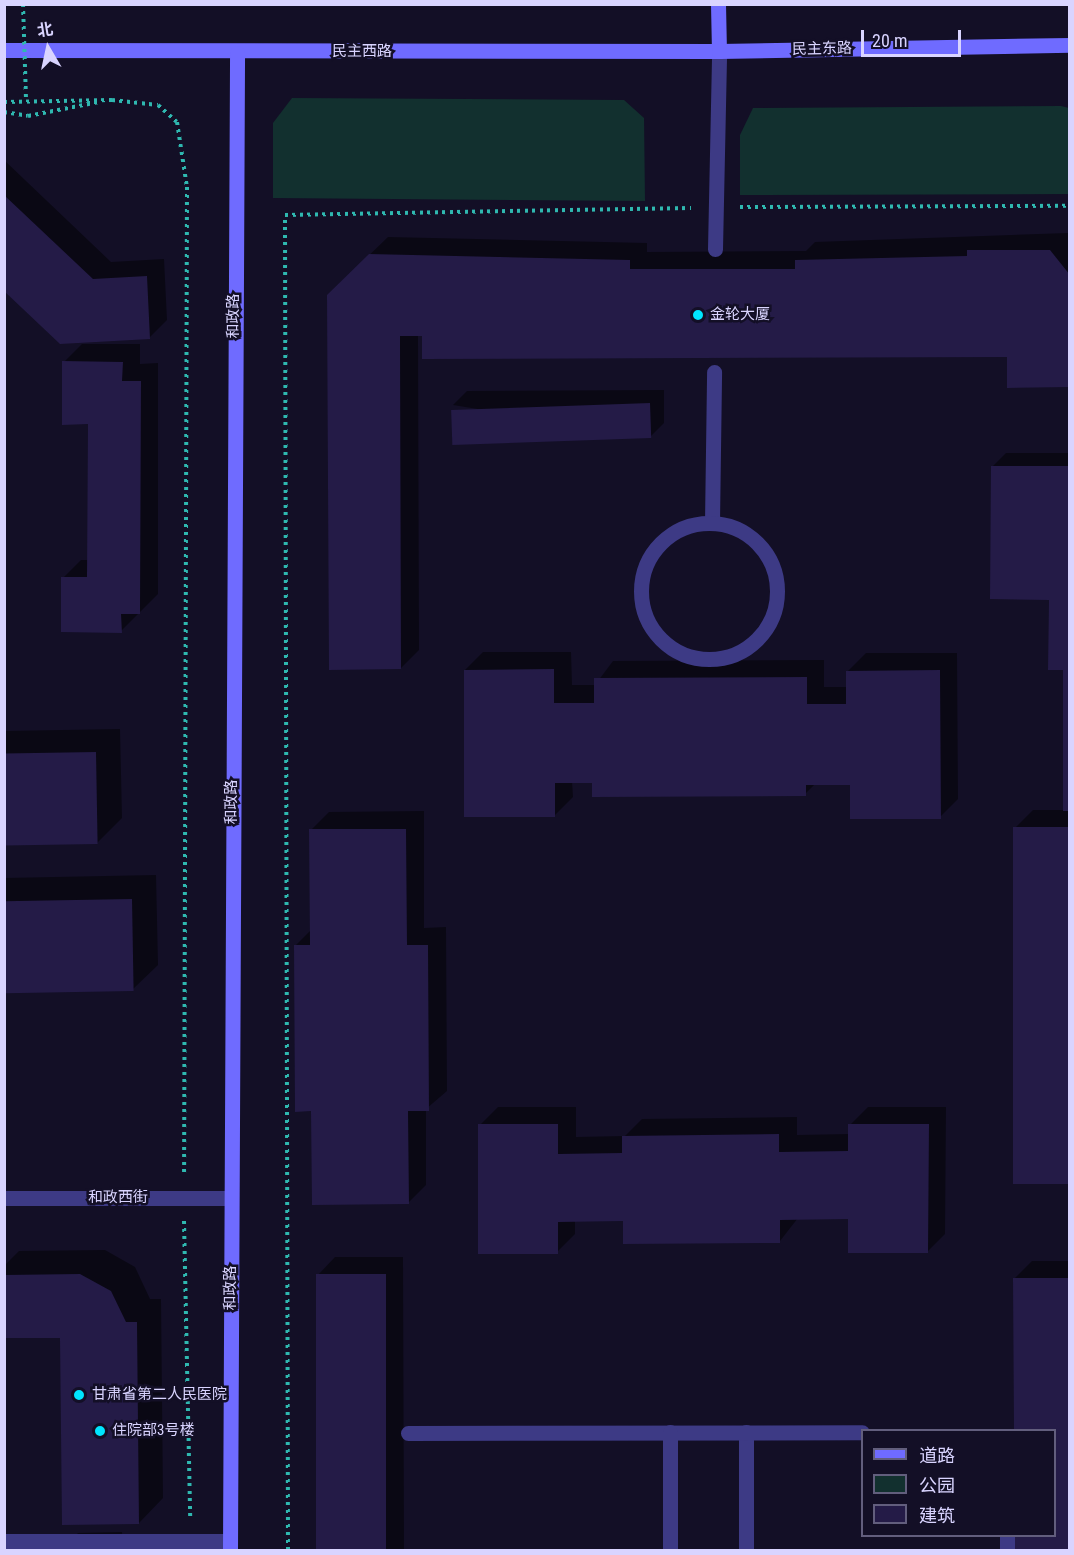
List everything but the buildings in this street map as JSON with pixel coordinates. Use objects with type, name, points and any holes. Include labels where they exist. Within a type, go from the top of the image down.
[{"type":"main road","points":[[718,4],[719,51]]},
{"type":"main road","points":[[1048,45],[1070,56]]},
{"type":"main road","name":"民主东路","points":[[719,51],[1070,45]]},
{"type":"main road","name":"民主西路","points":[[4,50],[237,53],[719,51]]},
{"type":"main road","name":"和政路","points":[[230,1546],[237,53]]},
{"type":"street","points":[[715,249],[719,51]]},
{"type":"street","points":[[712,522],[714,372]]},
{"type":"street","points":[[712,522],[738,528],[760,544],[774,567],[778,593],[772,619],[756,641],[733,655],[706,660],[681,653],[659,637],[645,614],[640,588],[647,562],[662,540],[685,526],[712,522]]},
{"type":"street","name":"和政西街","points":[[4,1198],[231,1198]]},
{"type":"street","points":[[670,1432],[670,1551]]},
{"type":"street","points":[[746,1432],[746,1551]]},
{"type":"street","points":[[408,1433],[861,1432]]},
{"type":"street","points":[[4,1541],[191,1541],[230,1546]]},
{"type":"path","points":[[23,4],[26,101]]},
{"type":"path","points":[[4,112],[28,116],[112,100]]},
{"type":"path","points":[[4,102],[112,100],[158,105],[177,122],[187,187],[184,1197],[191,1541]]},
{"type":"path","points":[[288,1551],[285,215],[716,207],[1070,206]]},
{"type":"green space","points":[[292,98],[624,100],[644,118],[645,201],[273,198],[273,123]]},
{"type":"green space","points":[[1061,106],[1069,108],[1069,194],[740,195],[740,135],[753,108]]},
{"type":"place","name":"金轮大厦","points":[[698,315]]},
{"type":"place","name":"甘肃省第二人民医院","points":[[79,1395]]},
{"type":"place","name":"住院部3号楼","points":[[100,1431]]}]
